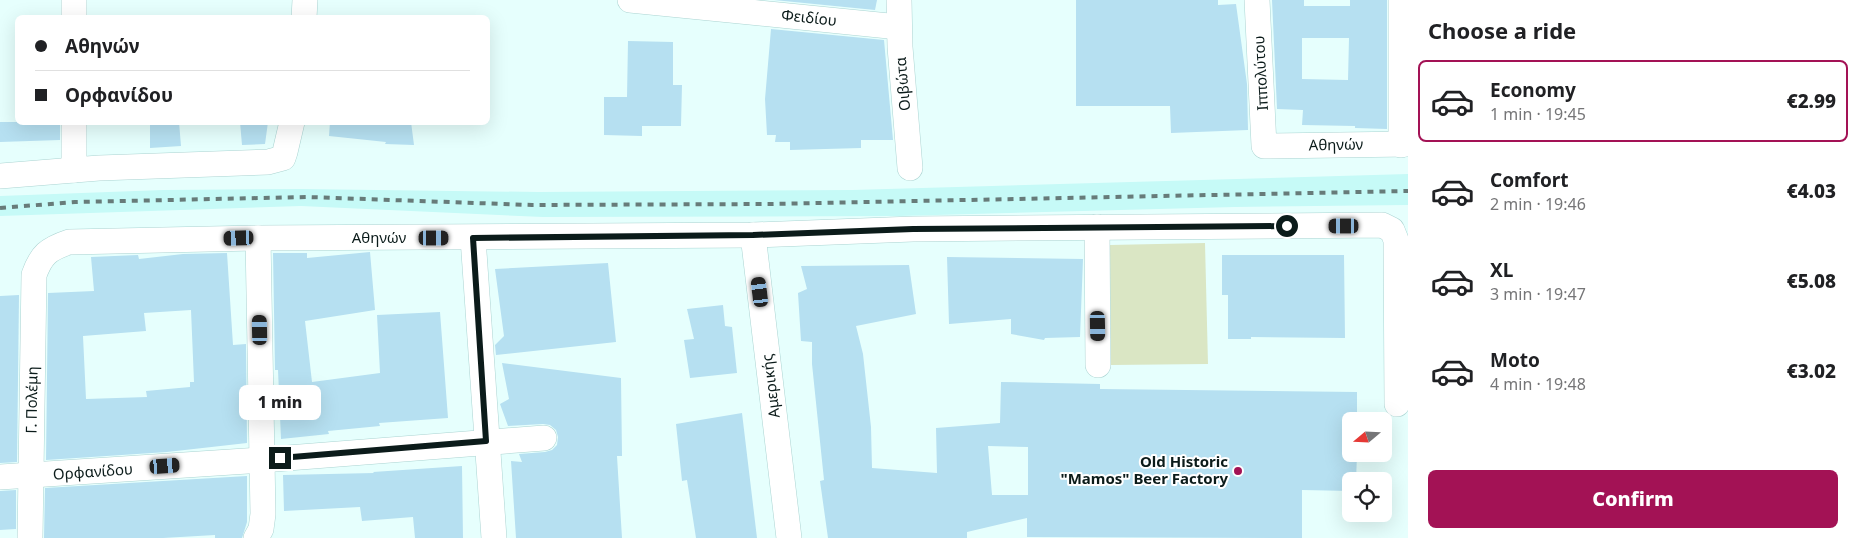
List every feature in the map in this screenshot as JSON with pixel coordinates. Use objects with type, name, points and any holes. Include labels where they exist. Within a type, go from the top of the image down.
[{"type":"street","points":[[74,0],[74,15]]},
{"type":"street","points":[[304,15],[305,0]]},
{"type":"street","name":"Φειδίου","points":[[630,0],[659,4],[726,4],[899,27]]},
{"type":"street","name":"Οιβώτα","points":[[899,0],[899,27],[910,168]]},
{"type":"street","name":"Ιππολύτου","points":[[1257,0],[1264,146]]},
{"type":"street","points":[[1401,0],[1404,144]]},
{"type":"street","points":[[74,125],[74,170]]},
{"type":"street","points":[[0,176],[176,164],[268,162],[282,158],[291,125]]},
{"type":"street","name":"Αθηνών","points":[[1264,146],[1404,144]]},
{"type":"street","points":[[1096,227],[1098,365]]},
{"type":"street","name":"Αθηνών","points":[[38,263],[45,254],[55,247],[69,242],[258,238],[753,235],[913,229],[1387,227],[1395,234],[1396,240],[1398,404]]},
{"type":"street","name":"Αμερικής","points":[[753,235],[789,538]]},
{"type":"street","points":[[256,538],[261,528],[263,514],[258,238]]},
{"type":"street","points":[[473,238],[494,538]]},
{"type":"street","name":"Γ. Πολέμη","points":[[30,538],[29,476],[32,430],[34,275],[38,263]]},
{"type":"street","name":"Ορφανίδου","points":[[0,477],[262,460],[486,441],[544,438]]},
{"type":"shaded area","points":[[1408,174],[1408,205],[1235,207],[899,216],[543,217],[301,206],[0,216],[0,196],[163,190],[301,189],[539,192],[852,190]]},
{"type":"green space","points":[[1205,243],[1208,364],[1111,365],[1110,245]]},
{"type":"building","points":[[774,0],[877,0],[875,10]]},
{"type":"building","points":[[1076,0],[1218,0],[1218,5],[1236,4],[1247,84],[1248,130],[1171,133],[1170,106],[1076,106]]},
{"type":"building","points":[[1272,0],[1304,0],[1304,6],[1350,6],[1350,0],[1387,0],[1387,129],[1302,125],[1303,110],[1277,109]],"holes":[[[1302,38],[1349,38],[1348,80],[1302,79]]]},
{"type":"building","points":[[771,29],[884,40],[893,140],[861,140],[861,148],[790,150],[790,142],[775,142],[776,135],[767,135],[765,99]]},
{"type":"building","points":[[628,41],[673,42],[673,85],[682,85],[681,126],[642,126],[642,136],[604,135],[604,97],[627,97]]},
{"type":"building","points":[[0,122],[15,122],[15,125],[60,125],[60,140],[0,142]]},
{"type":"building","points":[[150,125],[179,125],[181,146],[150,148]]},
{"type":"building","points":[[240,125],[268,125],[265,144],[242,145]]},
{"type":"building","points":[[330,125],[411,125],[414,145],[385,144],[386,142],[329,136]]},
{"type":"building","points":[[370,252],[375,310],[305,321],[312,382],[380,373],[377,315],[440,312],[448,418],[379,423],[380,426],[328,431],[329,434],[281,439],[278,370],[275,370],[273,253],[307,253],[307,258]]},
{"type":"building","points":[[227,253],[233,345],[246,344],[247,443],[167,452],[46,460],[48,293],[94,291],[91,257],[138,255],[139,259],[183,254]],"holes":[[[191,310],[194,382],[190,382],[190,387],[146,391],[147,397],[86,399],[83,336],[146,331],[144,313]]]},
{"type":"building","points":[[1222,255],[1344,255],[1345,338],[1251,337],[1251,339],[1228,339],[1228,295],[1222,295]]},
{"type":"building","points":[[947,257],[1083,259],[1080,337],[1045,338],[1044,340],[1011,334],[1011,319],[949,324]]},
{"type":"building","points":[[608,263],[616,342],[496,355],[495,345],[504,336],[495,269]]},
{"type":"building","points":[[909,265],[916,314],[856,326],[863,354],[871,427],[872,468],[937,473],[936,428],[1000,423],[1001,382],[1100,384],[1100,389],[1357,392],[1357,412],[1342,412],[1342,462],[1357,462],[1356,472],[1342,472],[1342,491],[1302,490],[1302,538],[1027,537],[1027,518],[967,532],[967,538],[828,538],[820,481],[824,480],[812,364],[812,342],[801,341],[798,293],[807,289],[801,266]],"holes":[[[988,446],[1028,447],[1028,495],[992,495]]]},
{"type":"building","points":[[19,295],[17,462],[0,463],[0,296]]},
{"type":"building","points":[[723,305],[725,326],[732,327],[737,373],[690,378],[684,340],[694,339],[687,309]]},
{"type":"building","points":[[502,363],[621,378],[622,456],[617,456],[622,538],[516,538],[511,461],[522,462],[519,454],[552,450],[557,445],[558,437],[556,430],[550,425],[508,426],[500,404],[509,399]]},
{"type":"building","points":[[742,413],[757,538],[696,538],[687,480],[682,481],[676,424]]},
{"type":"building","points":[[462,466],[463,538],[415,538],[413,517],[362,521],[360,507],[284,511],[283,475],[374,473]]},
{"type":"building","points":[[247,476],[247,522],[242,538],[215,538],[215,535],[163,538],[44,538],[45,488]]},
{"type":"building","points":[[16,490],[16,529],[0,530],[0,491]]},
{"type":"railway","points":[[0,208],[75,202],[308,197],[532,205],[769,204],[1408,191]]},
{"type":"place","name":"Old Historic \"Mamos\" Beer Factory","points":[[1238,471]]},
{"type":"route","points":[[280,458],[486,441],[473,238],[753,235],[913,229],[1287,226]]}]
